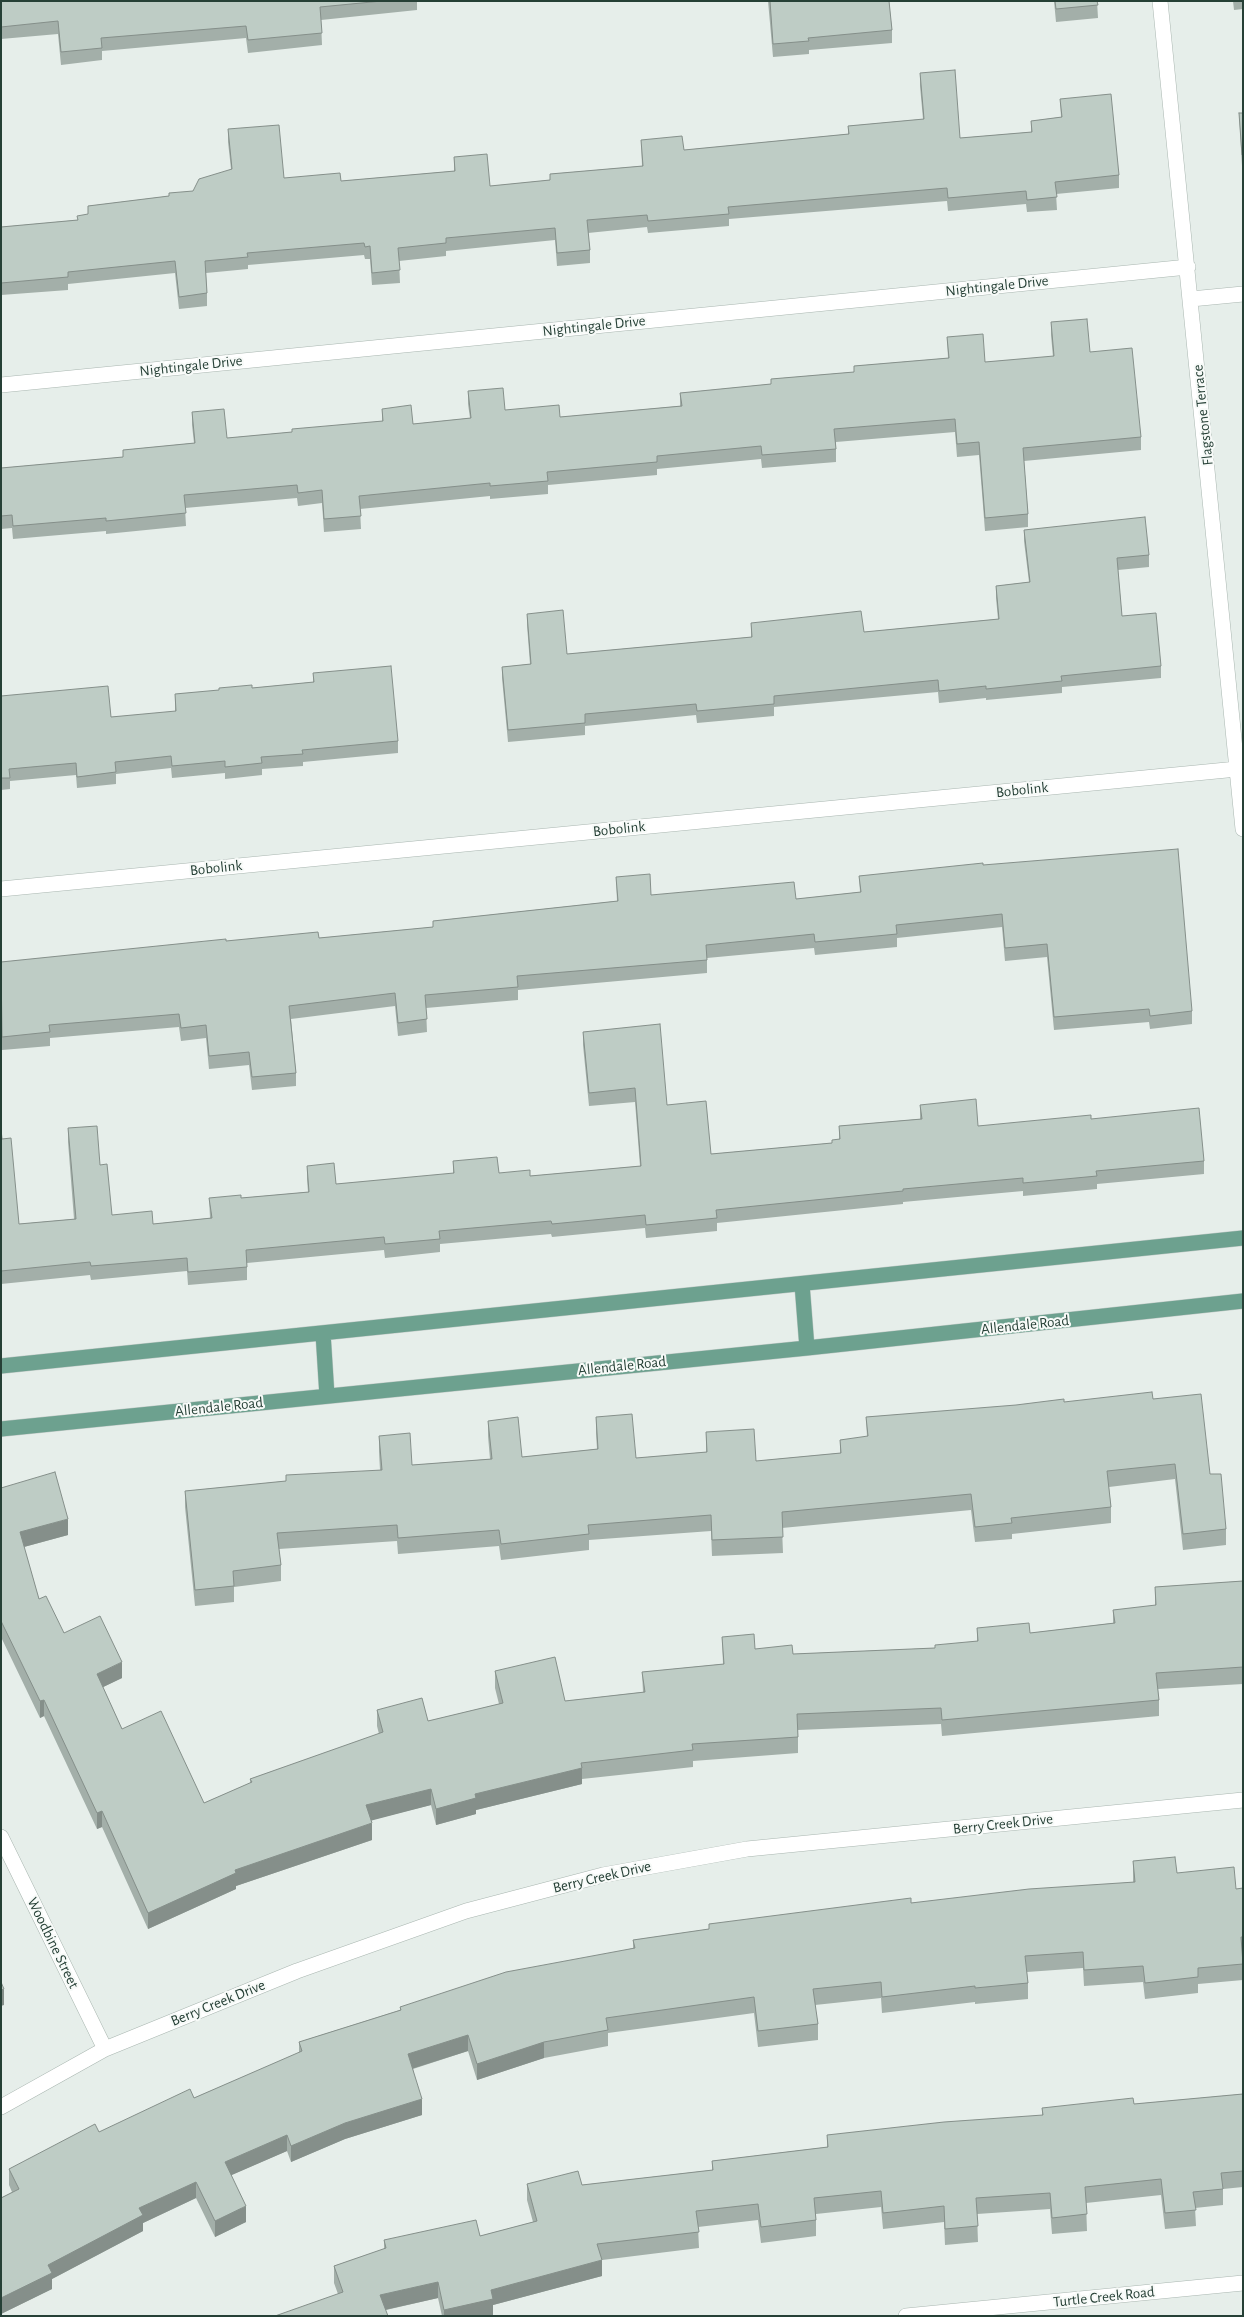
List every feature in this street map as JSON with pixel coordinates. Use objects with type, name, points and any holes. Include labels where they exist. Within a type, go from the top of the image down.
[{"type":"main road","points":[[1,1366],[1243,1238]]},
{"type":"main road","points":[[802,1284],[807,1348]]},
{"type":"main road","name":"Allendale Road","points":[[1,1429],[1243,1302]]},
{"type":"main road","points":[[323,1333],[327,1396]]},
{"type":"street","name":"Flagstone Terrace","points":[[1160,1],[1243,829]]},
{"type":"street","name":"Nightingale Drive","points":[[1,385],[1188,267]]},
{"type":"street","points":[[1191,299],[1243,294]]},
{"type":"street","name":"Bobolink","points":[[1,889],[1237,769]]},
{"type":"street","name":"Berry Creek Drive","points":[[1,2107],[105,2049],[298,1971],[466,1911],[603,1874],[747,1848],[1243,1800]]},
{"type":"street","name":"Woodbine Street","points":[[1,1837],[105,2049]]},
{"type":"street","name":"Turtle Creek Road","points":[[906,2316],[1243,2283]]},
{"type":"building","points":[[1,1],[382,1],[320,7],[322,33],[248,40],[246,26],[101,38],[102,48],[61,52],[58,21],[1,27]]},
{"type":"building","points":[[770,1],[889,1],[892,30],[808,38],[809,41],[773,44]]},
{"type":"building","points":[[1055,1],[1097,1],[1098,5],[1056,9]]},
{"type":"building","points":[[955,70],[960,138],[1032,132],[1031,121],[1062,117],[1060,99],[1111,94],[1119,175],[1055,182],[1057,197],[1027,200],[1026,191],[948,198],[947,188],[728,207],[729,214],[648,221],[647,215],[587,220],[590,250],[557,253],[555,228],[446,238],[446,243],[398,248],[400,270],[372,273],[370,246],[365,247],[364,243],[247,253],[248,257],[205,261],[207,293],[179,297],[175,261],[68,272],[68,277],[1,283],[1,227],[78,220],[77,216],[88,214],[88,206],[169,196],[169,193],[193,191],[199,179],[232,169],[228,129],[279,125],[284,178],[340,173],[341,181],[455,171],[454,157],[487,154],[490,186],[550,180],[550,174],[643,166],[641,140],[682,136],[684,150],[849,134],[848,126],[924,119],[920,73]]},
{"type":"building","points":[[1239,113],[1243,113],[1242,155]]},
{"type":"building","points":[[1087,319],[1090,352],[1132,348],[1141,437],[1023,448],[1028,514],[985,518],[979,442],[957,444],[955,419],[834,429],[836,449],[762,455],[761,446],[657,456],[657,462],[547,472],[548,481],[490,486],[490,483],[359,496],[361,516],[324,519],[322,490],[298,493],[297,485],[184,495],[186,513],[106,521],[106,518],[13,526],[12,515],[1,516],[1,468],[123,457],[123,450],[195,443],[192,412],[224,409],[227,438],[292,432],[292,429],[383,421],[382,409],[411,405],[413,424],[471,418],[468,391],[503,388],[505,410],[559,405],[560,417],[682,406],[680,393],[771,384],[771,379],[854,372],[854,366],[949,358],[947,337],[983,334],[985,362],[1054,356],[1051,322]]},
{"type":"building","points":[[1145,517],[1149,555],[1117,558],[1122,616],[1156,613],[1161,666],[1061,676],[1062,681],[986,689],[986,686],[939,691],[938,680],[774,696],[774,704],[697,711],[696,704],[585,714],[585,723],[508,730],[502,667],[531,664],[527,614],[563,610],[567,654],[752,637],[751,623],[861,611],[864,632],[999,619],[996,586],[1030,582],[1024,530]]},
{"type":"building","points":[[391,666],[398,741],[302,750],[303,754],[261,757],[262,763],[225,767],[225,761],[172,766],[171,756],[115,762],[116,772],[77,777],[76,763],[9,769],[10,778],[1,778],[1,696],[108,686],[111,717],[176,711],[175,694],[252,685],[252,688],[314,682],[313,673]]},
{"type":"building","points":[[1178,849],[1192,1011],[1150,1016],[1149,1009],[1054,1017],[1047,944],[1005,948],[1002,914],[896,925],[897,934],[815,942],[814,934],[706,945],[707,960],[517,976],[518,987],[425,995],[427,1019],[398,1023],[395,993],[289,1006],[296,1073],[252,1077],[249,1052],[209,1056],[206,1025],[181,1028],[179,1014],[49,1025],[50,1032],[2,1037],[1,962],[226,939],[226,941],[318,932],[319,938],[433,927],[433,921],[618,901],[616,877],[650,874],[651,895],[794,882],[796,899],[861,892],[859,876],[983,863],[983,865]]},
{"type":"building","points":[[660,1024],[667,1105],[706,1101],[711,1154],[832,1143],[832,1140],[840,1139],[839,1126],[922,1119],[920,1105],[976,1099],[978,1126],[1091,1115],[1091,1119],[1199,1108],[1204,1161],[1096,1171],[1097,1176],[1023,1183],[1023,1178],[903,1189],[903,1191],[716,1210],[717,1218],[646,1225],[645,1215],[552,1224],[551,1221],[439,1231],[440,1239],[385,1244],[384,1237],[246,1250],[247,1267],[188,1272],[187,1258],[91,1266],[90,1262],[1,1271],[1,1129],[2,1139],[11,1138],[19,1224],[76,1219],[68,1128],[97,1126],[100,1165],[107,1164],[112,1215],[152,1211],[153,1224],[212,1218],[209,1198],[241,1195],[241,1198],[309,1192],[307,1166],[334,1163],[336,1184],[454,1173],[453,1161],[497,1157],[499,1173],[530,1170],[530,1176],[641,1166],[635,1088],[589,1093],[583,1032]]},
{"type":"building","points":[[1152,1392],[1153,1399],[1201,1394],[1210,1474],[1221,1474],[1226,1529],[1183,1534],[1175,1464],[1107,1471],[1111,1507],[1011,1518],[1012,1523],[975,1527],[971,1494],[782,1512],[783,1537],[712,1540],[711,1515],[588,1525],[589,1534],[501,1544],[499,1530],[398,1538],[397,1525],[277,1533],[281,1565],[233,1571],[234,1586],[195,1590],[185,1491],[286,1481],[286,1475],[382,1470],[379,1436],[410,1433],[412,1465],[492,1459],[488,1421],[518,1417],[522,1457],[598,1449],[596,1417],[632,1414],[636,1458],[707,1452],[706,1432],[754,1429],[756,1461],[841,1453],[840,1440],[868,1436],[866,1417],[1016,1405],[1064,1399],[1064,1402]]},
{"type":"building","points":[[55,1472],[68,1519],[20,1532],[39,1599],[46,1596],[64,1633],[100,1616],[122,1662],[97,1674],[122,1729],[161,1711],[204,1803],[252,1782],[250,1779],[383,1732],[377,1710],[422,1698],[428,1721],[503,1703],[495,1671],[555,1657],[565,1701],[645,1692],[642,1672],[724,1664],[722,1637],[754,1634],[755,1649],[792,1645],[793,1654],[935,1648],[935,1645],[978,1641],[977,1628],[1029,1623],[1030,1633],[1115,1623],[1113,1610],[1156,1605],[1155,1587],[1243,1581],[1243,1667],[1156,1673],[1159,1700],[942,1720],[941,1708],[797,1714],[798,1737],[692,1744],[693,1750],[581,1763],[582,1768],[475,1794],[476,1798],[436,1809],[431,1789],[366,1805],[372,1823],[235,1870],[236,1873],[148,1913],[102,1811],[97,1813],[44,1700],[40,1701],[1,1621],[1,1488]]},
{"type":"building","points":[[1175,1857],[1177,1873],[1234,1867],[1236,1889],[1243,1888],[1243,1937],[1241,1937],[1243,1964],[1198,1968],[1198,1977],[1145,1983],[1143,1966],[1084,1970],[1083,1952],[1025,1956],[1028,1983],[975,1988],[975,1986],[882,1997],[881,1982],[813,1989],[818,2024],[758,2031],[754,1997],[606,2018],[608,2030],[544,2042],[477,2064],[468,2035],[408,2054],[422,2099],[345,2123],[291,2146],[287,2135],[225,2162],[246,2206],[215,2221],[196,2182],[139,2208],[143,2215],[48,2265],[52,2273],[1,2298],[1,2198],[19,2189],[9,2169],[95,2124],[99,2132],[190,2089],[194,2098],[302,2051],[299,2042],[401,2010],[400,2007],[506,1972],[635,1948],[633,1940],[709,1929],[709,1924],[911,1898],[911,1903],[1029,1889],[1135,1882],[1133,1861]]},
{"type":"building","points":[[1243,2094],[1243,2171],[1221,2173],[1223,2189],[1193,2192],[1196,2210],[1165,2213],[1161,2179],[1085,2187],[1087,2214],[1052,2218],[1050,2193],[976,2198],[978,2226],[945,2229],[944,2206],[883,2213],[881,2191],[814,2198],[816,2220],[761,2227],[758,2204],[696,2211],[699,2232],[597,2244],[602,2260],[491,2290],[493,2299],[444,2310],[438,2282],[380,2295],[388,2316],[275,2316],[343,2292],[334,2266],[386,2248],[384,2240],[476,2220],[480,2236],[537,2221],[527,2184],[578,2171],[582,2185],[713,2170],[712,2161],[828,2147],[827,2135],[944,2122],[1043,2115],[1042,2108],[1133,2098],[1134,2104]]}]
